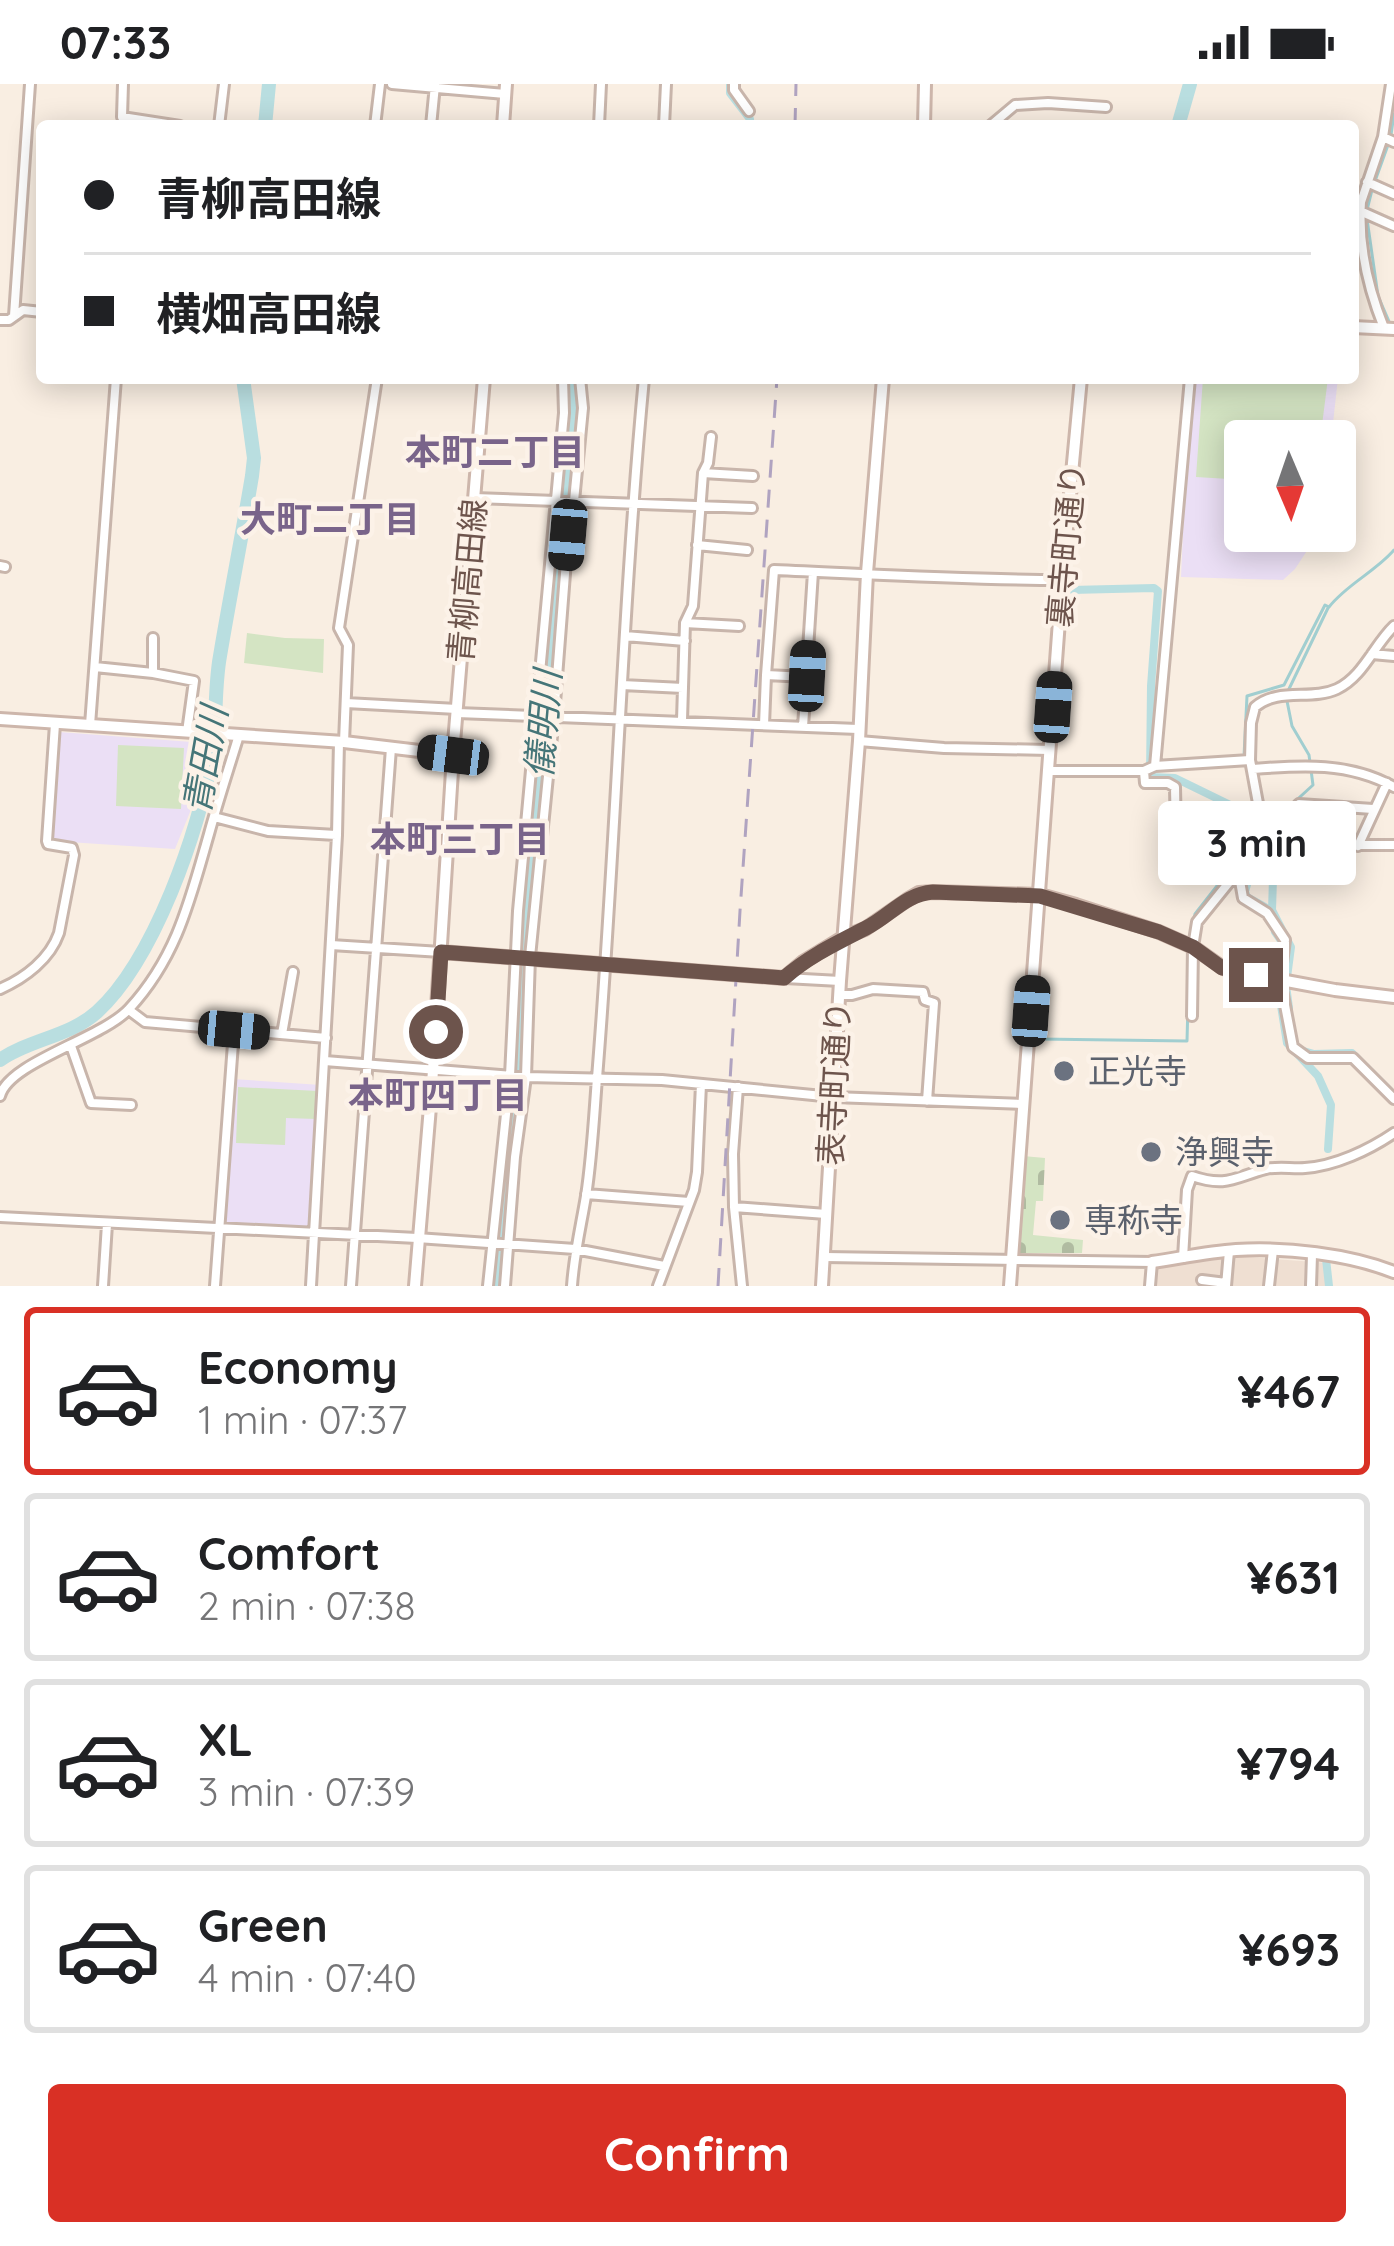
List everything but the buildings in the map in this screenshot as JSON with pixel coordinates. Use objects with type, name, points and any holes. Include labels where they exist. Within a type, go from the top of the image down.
[{"type":"street","points":[[14,316],[30,84]]},
{"type":"street","points":[[123,84],[122,117],[141,120]]},
{"type":"street","points":[[220,120],[224,84]]},
{"type":"street","points":[[376,120],[380,84]]},
{"type":"street","points":[[392,84],[505,89],[503,120]]},
{"type":"street","points":[[598,120],[601,84]]},
{"type":"street","points":[[664,120],[666,84]]},
{"type":"street","points":[[734,84],[749,111]]},
{"type":"street","points":[[924,120],[925,84]]},
{"type":"street","points":[[432,120],[435,86]]},
{"type":"street","points":[[1359,327],[1389,328],[1369,280],[1360,211],[1383,137],[1392,88]]},
{"type":"street","points":[[997,120],[1016,105],[1106,107]]},
{"type":"street","points":[[1383,137],[1394,142]]},
{"type":"street","points":[[1367,182],[1394,194]]},
{"type":"street","points":[[1360,211],[1394,226]]},
{"type":"street","points":[[0,320],[23,310],[36,311]]},
{"type":"street","points":[[89,725],[116,384]]},
{"type":"street","points":[[311,1286],[346,703],[348,645],[339,628],[376,384]]},
{"type":"street","name":"青柳高田線","points":[[415,1286],[484,384]]},
{"type":"street","points":[[505,1286],[525,1077],[524,957],[534,718],[563,384]]},
{"type":"street","points":[[488,1286],[554,716],[583,408],[581,384]]},
{"type":"street","points":[[572,1286],[597,1080],[643,384]]},
{"type":"street","name":"表寺町通り","points":[[822,1286],[883,384]]},
{"type":"street","name":"裏寺町通り","points":[[1010,1286],[1080,384]]},
{"type":"street","points":[[1155,766],[1189,384]]},
{"type":"street","points":[[682,720],[686,623],[693,606],[703,473],[709,464],[711,437]]},
{"type":"street","points":[[703,473],[753,476]]},
{"type":"street","points":[[474,499],[752,508]]},
{"type":"street","points":[[697,545],[747,550]]},
{"type":"street","points":[[764,724],[774,570],[1063,580]]},
{"type":"street","points":[[803,727],[813,572]]},
{"type":"street","points":[[686,623],[739,626]]},
{"type":"street","points":[[1192,1016],[1197,922],[1240,868],[1260,814],[1251,765],[1253,713],[1259,702],[1274,697],[1338,689],[1357,674],[1394,626]]},
{"type":"street","points":[[625,637],[685,641]]},
{"type":"street","points":[[153,638],[153,673]]},
{"type":"street","points":[[1371,654],[1394,656]]},
{"type":"street","points":[[95,667],[194,681],[191,733]]},
{"type":"street","points":[[766,675],[807,676]]},
{"type":"street","points":[[622,685],[683,688]]},
{"type":"street","points":[[346,703],[534,718],[764,724],[944,748],[1050,750]]},
{"type":"street","points":[[0,719],[342,742],[453,755]]},
{"type":"street","points":[[0,989],[32,971],[55,944],[58,933],[74,855],[70,847],[47,841],[55,724]]},
{"type":"street","points":[[0,1096],[2,1082],[118,1020],[159,972],[182,927],[239,735]]},
{"type":"street","points":[[351,1286],[391,748]]},
{"type":"street","points":[[1048,771],[1315,764],[1391,785],[1373,809],[1358,846]]},
{"type":"street","points":[[1144,771],[1144,783],[1168,783],[1175,788],[1175,837],[1202,849],[1207,860],[1240,868]]},
{"type":"street","points":[[1259,801],[1269,824]]},
{"type":"street","points":[[1255,829],[1283,821],[1299,804],[1373,809]]},
{"type":"street","points":[[214,817],[268,831],[337,835]]},
{"type":"street","points":[[1283,821],[1322,843],[1394,845]]},
{"type":"street","points":[[1240,868],[1244,898],[1267,913],[1285,940],[1280,979],[1289,1039],[1298,1052],[1317,1059],[1353,1058],[1394,1099]]},
{"type":"street","points":[[784,978],[802,962],[919,893],[1040,896],[1159,932],[1193,947],[1222,968],[1394,997]]},
{"type":"street","points":[[331,945],[784,978],[839,988],[852,995],[874,989],[923,992],[925,1000],[934,1003],[927,1101]]},
{"type":"street","points":[[282,1034],[292,972]]},
{"type":"street","points":[[129,1010],[146,1022],[326,1038]]},
{"type":"street","points":[[215,1286],[234,1030]]},
{"type":"street","points":[[71,1046],[91,1103],[131,1106]]},
{"type":"street","points":[[325,1061],[525,1077],[662,1080],[832,1096],[1023,1104]]},
{"type":"street","points":[[658,1286],[698,1172],[701,1084]]},
{"type":"street","points":[[738,1087],[734,1208],[742,1286]]},
{"type":"street","points":[[1183,1258],[1185,1205],[1192,1176],[1226,1182],[1274,1167],[1317,1166],[1370,1148],[1394,1133]]},
{"type":"street","points":[[586,1194],[689,1202]]},
{"type":"street","points":[[734,1208],[826,1214]]},
{"type":"street","points":[[0,1217],[575,1249],[664,1266]]},
{"type":"street","points":[[103,1286],[107,1224]]},
{"type":"street","points":[[825,1257],[1152,1262],[1273,1250],[1353,1259],[1394,1272]]},
{"type":"street","points":[[1269,1286],[1273,1250]]},
{"type":"street","points":[[1202,1280],[1226,1284],[1229,1251]]},
{"type":"street","points":[[1311,1286],[1312,1255]]},
{"type":"street","points":[[1150,1286],[1152,1262]]},
{"type":"shaded area","points":[[1190,384],[1337,384],[1333,420],[1224,420],[1224,552],[1306,552],[1283,580],[1181,577]]},
{"type":"shaded area","points":[[59,732],[192,742],[190,812],[175,849],[53,841]]},
{"type":"shaded area","points":[[232,1079],[321,1085],[313,1233],[224,1229]]},
{"type":"shaded area","points":[[1233,1256],[1329,1263],[1329,1286],[1154,1286],[1156,1267]]},
{"type":"green space","points":[[1203,384],[1327,384],[1323,420],[1224,420],[1224,479],[1196,477]]},
{"type":"green space","points":[[247,633],[324,639],[323,673],[244,663]]},
{"type":"green space","points":[[118,745],[184,748],[181,809],[116,806]]},
{"type":"green space","points":[[238,1087],[318,1091],[316,1119],[286,1118],[285,1145],[236,1143]]},
{"type":"green space","points":[[1023,1156],[1045,1158],[1043,1201],[1036,1201],[1033,1235],[1083,1240],[1082,1253],[1018,1253]]},
{"type":"waterway","name":"青田川","points":[[266,120],[269,84]]},
{"type":"waterway","points":[[730,84],[730,93],[750,120]]},
{"type":"waterway","name":"儀明川","points":[[1180,120],[1190,84]]},
{"type":"waterway","points":[[1391,135],[1394,114]]},
{"type":"waterway","points":[[1375,181],[1388,145]]},
{"type":"waterway","points":[[1367,210],[1372,190]]},
{"type":"waterway","points":[[1367,219],[1378,296],[1391,326]]},
{"type":"waterway","name":"青田川","points":[[0,1060],[86,1020],[118,989],[155,928],[185,856],[212,756],[218,668],[252,476],[244,384]]},
{"type":"waterway","name":"儀明川","points":[[495,1286],[517,1080],[525,930],[573,384]]},
{"type":"waterway","points":[[1244,756],[1247,696],[1284,685],[1325,605],[1329,607],[1394,550]]},
{"type":"waterway","points":[[1071,590],[1158,591],[1150,777],[1175,778],[1257,818],[1271,837],[1272,910],[1291,947],[1286,985],[1289,1008]]},
{"type":"waterway","points":[[1288,691],[1328,608]]},
{"type":"waterway","points":[[1278,817],[1313,785],[1309,755],[1292,726],[1287,701]]},
{"type":"waterway","points":[[1246,765],[1251,785]]},
{"type":"waterway","points":[[1192,928],[1195,914],[1235,863],[1254,819]]},
{"type":"waterway","points":[[1262,829],[1245,892],[1265,907]]},
{"type":"waterway","points":[[1275,932],[1282,942],[1277,968]]},
{"type":"waterway","points":[[1278,987],[1287,1043],[1318,1076],[1331,1105],[1328,1149]]},
{"type":"waterway","points":[[1039,1039],[1187,1041],[1188,1004]]},
{"type":"waterway","points":[[1300,1050],[1352,1053],[1389,1090]]},
{"type":"waterway","points":[[1326,1259],[1329,1286]]},
{"type":"railway","points":[[795,120],[796,84]]},
{"type":"railway","points":[[718,1286],[777,384]]},
{"type":"place","name":"正光寺","points":[[1064,1071]]},
{"type":"place","name":"浄興寺","points":[[1151,1152]]},
{"type":"place","name":"専称寺","points":[[1060,1220]]},
{"type":"district","name":"本町二丁目","points":[[495,452]]},
{"type":"district","name":"大町二丁目","points":[[330,519]]},
{"type":"district","name":"本町三丁目","points":[[460,839]]},
{"type":"district","name":"本町四丁目","points":[[438,1095]]},
{"type":"route","points":[[436,1032],[441,952],[784,978],[802,962],[866,928],[907,899],[933,892],[1040,896],[1076,905],[1159,932],[1193,947],[1222,968],[1256,975]]}]
